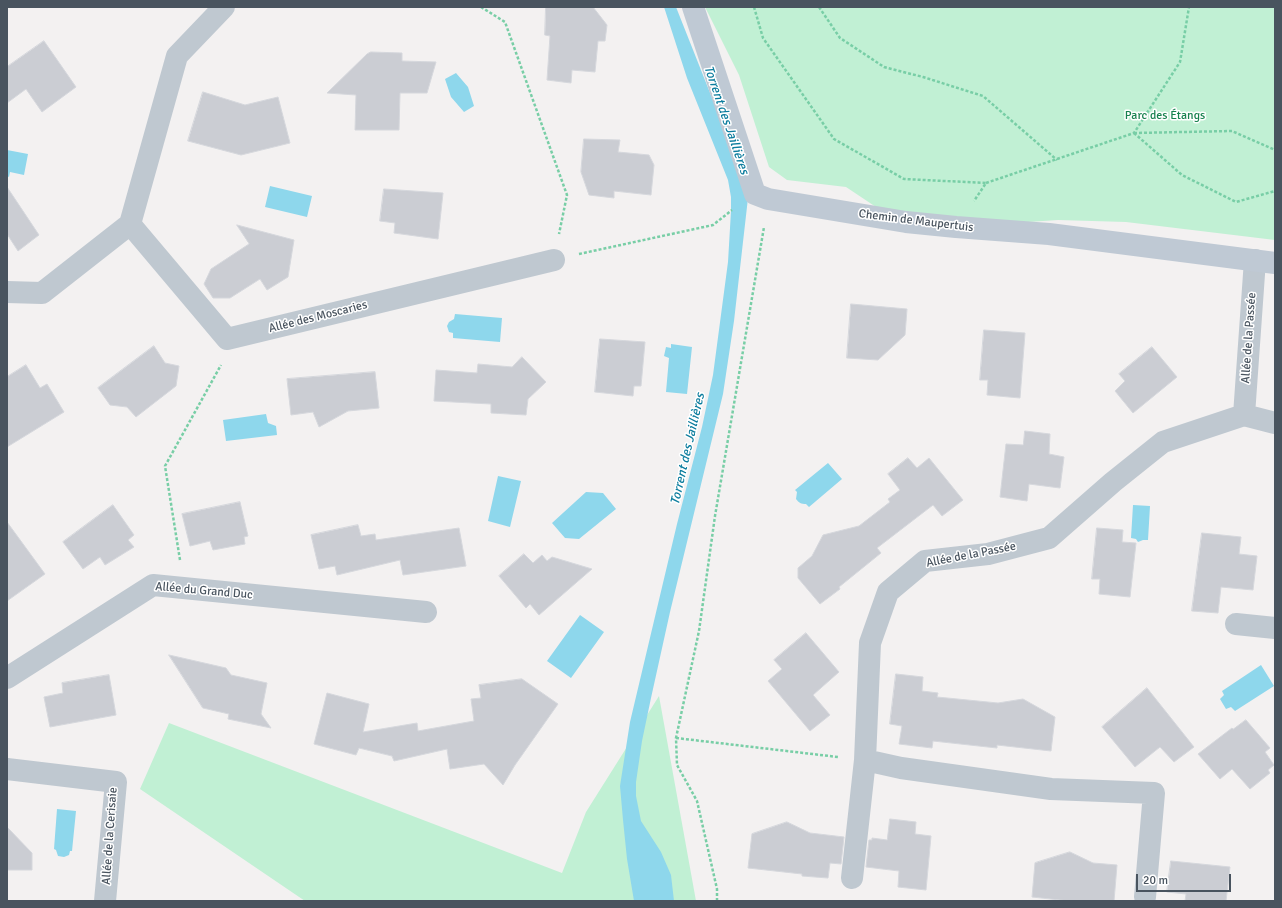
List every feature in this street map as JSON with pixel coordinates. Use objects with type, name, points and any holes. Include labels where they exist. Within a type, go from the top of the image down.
[{"type":"street","points":[[7,292],[42,293],[130,224],[177,56],[224,7]]},
{"type":"street","name":"Chemin de Maupertuis","points":[[693,7],[755,194],[768,199],[906,222],[1049,234],[1265,262]]},
{"type":"street","name":"Allée des Moscaries","points":[[130,224],[227,339],[554,260]]},
{"type":"street","name":"Allée de la Passée","points":[[852,878],[865,760],[870,643],[888,592],[925,561],[988,554],[1049,538],[1113,482],[1163,442],[1244,415],[1265,262]]},
{"type":"street","points":[[1244,415],[1275,423]]},
{"type":"street","name":"Allée du Grand Duc","points":[[7,678],[153,585],[426,612]]},
{"type":"street","points":[[1236,624],[1275,628]]},
{"type":"street","points":[[865,760],[901,768],[1051,790],[1154,793],[1145,897]]},
{"type":"street","name":"Allée de la Cerisaie","points":[[7,769],[116,782],[105,901]]},
{"type":"path","points":[[481,7],[505,22],[567,195],[554,260],[713,225]]},
{"type":"path","points":[[754,7],[763,38],[834,139],[904,179],[986,183],[1134,133],[1232,131],[1275,150]]},
{"type":"path","points":[[819,7],[840,38],[884,67],[923,77],[983,96],[1057,160]]},
{"type":"path","points":[[1134,133],[1180,62],[1189,7]]},
{"type":"path","points":[[1134,133],[1182,175],[1236,202],[1275,191]]},
{"type":"path","points":[[956,227],[986,183]]},
{"type":"path","points":[[717,901],[717,889],[697,801],[677,765],[676,738],[699,631],[715,516],[768,199]]},
{"type":"path","points":[[184,589],[165,466],[226,356],[239,337]]},
{"type":"path","points":[[676,738],[865,760]]},
{"type":"green space","name":"Parc des Étangs","points":[[705,7],[1275,7],[1275,240],[1126,222],[1058,220],[1013,223],[968,221],[876,207],[846,187],[787,180],[769,167],[739,75]]},
{"type":"green space","points":[[659,696],[696,901],[305,901],[140,789],[169,723],[562,873],[586,812]]},
{"type":"water","points":[[664,7],[676,7],[720,118],[748,198],[734,321],[723,394],[670,612],[642,741],[636,782],[636,796],[641,821],[661,852],[671,875],[674,901],[634,901],[627,859],[620,786],[630,722],[677,524],[702,427],[713,375],[728,262],[731,211],[731,197],[728,180],[687,78]]},
{"type":"water","points":[[456,73],[468,87],[474,106],[464,112],[451,97],[445,79]]},
{"type":"water","points":[[7,150],[28,154],[24,175],[10,172],[9,177],[7,176]]},
{"type":"water","points":[[270,186],[312,196],[307,217],[265,207]]},
{"type":"water","points":[[455,314],[502,318],[500,342],[453,338],[453,333],[449,332],[447,326],[449,322],[454,319]]},
{"type":"water","points":[[671,344],[692,347],[687,394],[666,392],[669,358],[664,356],[666,347],[671,348]]},
{"type":"water","points":[[266,414],[268,423],[276,426],[277,435],[226,441],[223,420]]},
{"type":"water","points":[[828,463],[842,479],[809,507],[806,504],[799,502],[796,499],[797,492],[795,490]]},
{"type":"water","points":[[498,476],[521,481],[510,527],[488,521]]},
{"type":"water","points":[[586,492],[603,493],[616,509],[579,539],[565,538],[552,523]]},
{"type":"water","points":[[1133,505],[1150,506],[1148,540],[1138,542],[1136,539],[1131,538]]},
{"type":"water","points":[[580,615],[604,632],[571,678],[547,661]]},
{"type":"water","points":[[1261,665],[1274,686],[1235,711],[1231,707],[1226,709],[1220,699],[1224,695],[1222,691]]},
{"type":"water","points":[[57,809],[76,811],[72,851],[70,851],[69,855],[64,857],[58,856],[56,850],[54,849]]},
{"type":"building","points":[[546,7],[593,7],[607,25],[605,41],[598,41],[595,72],[572,70],[571,83],[547,80],[550,36],[545,35]]},
{"type":"building","points":[[44,41],[76,87],[42,112],[26,89],[7,103],[7,67]]},
{"type":"building","points":[[371,52],[402,53],[402,61],[436,62],[427,93],[400,93],[399,130],[355,130],[356,95],[327,93],[367,54]]},
{"type":"building","points":[[203,92],[245,105],[278,97],[290,143],[241,155],[188,141]]},
{"type":"building","points":[[584,139],[620,140],[618,152],[649,155],[654,165],[651,195],[614,191],[614,198],[589,195],[581,172]]},
{"type":"building","points":[[7,187],[39,235],[18,251],[7,234]]},
{"type":"building","points":[[384,189],[443,193],[438,239],[394,233],[395,223],[380,221]]},
{"type":"building","points":[[237,225],[294,240],[288,277],[267,290],[260,279],[230,298],[213,298],[204,284],[211,269],[249,244]]},
{"type":"building","points":[[851,304],[907,309],[905,335],[878,360],[847,358]]},
{"type":"building","points":[[984,330],[1025,333],[1020,398],[987,395],[988,380],[980,380]]},
{"type":"building","points":[[600,339],[645,342],[641,386],[634,386],[633,396],[595,392]]},
{"type":"building","points":[[154,346],[165,363],[179,366],[176,386],[136,417],[127,407],[110,405],[98,388]]},
{"type":"building","points":[[1152,347],[1177,377],[1133,413],[1115,391],[1125,381],[1119,374]]},
{"type":"building","points":[[522,357],[546,382],[528,399],[526,415],[491,413],[491,404],[434,401],[436,370],[477,373],[478,364],[512,367]]},
{"type":"building","points":[[26,365],[40,388],[47,384],[64,412],[7,447],[7,377]]},
{"type":"building","points":[[375,372],[379,408],[348,411],[319,427],[313,412],[291,415],[287,379]]},
{"type":"building","points":[[1025,431],[1050,434],[1049,454],[1064,457],[1060,488],[1029,484],[1027,501],[1000,497],[1006,444],[1023,445]]},
{"type":"building","points":[[908,458],[917,468],[929,458],[963,500],[942,516],[933,505],[877,548],[881,553],[839,587],[840,589],[820,604],[798,578],[798,568],[812,556],[823,535],[859,526],[890,502],[888,499],[900,490],[888,474]]},
{"type":"building","points":[[240,502],[248,536],[244,537],[245,544],[213,550],[210,541],[190,546],[182,514]]},
{"type":"building","points":[[113,505],[134,535],[128,540],[134,547],[105,565],[100,557],[83,569],[63,542]]},
{"type":"building","points":[[7,522],[45,574],[7,601]]},
{"type":"building","points":[[358,525],[361,536],[375,534],[376,540],[459,528],[466,566],[403,575],[400,560],[337,575],[335,566],[319,569],[311,535]]},
{"type":"building","points":[[1097,528],[1123,530],[1122,542],[1136,543],[1130,597],[1099,594],[1100,579],[1092,579]]},
{"type":"building","points":[[1202,533],[1241,537],[1239,554],[1257,556],[1253,590],[1221,587],[1218,613],[1192,611]]},
{"type":"building","points":[[524,554],[533,563],[542,555],[547,561],[552,557],[592,569],[539,615],[530,604],[526,608],[499,576]]},
{"type":"building","points":[[806,633],[839,672],[813,695],[830,715],[810,731],[768,681],[782,669],[774,660]]},
{"type":"building","points":[[169,655],[226,668],[231,675],[267,683],[261,714],[271,728],[228,719],[229,714],[203,708]]},
{"type":"building","points":[[896,674],[923,677],[922,691],[938,693],[937,697],[998,703],[1023,699],[1055,717],[1051,751],[997,745],[997,748],[933,741],[932,748],[899,744],[902,726],[890,724]]},
{"type":"building","points":[[109,675],[116,715],[50,727],[44,697],[63,693],[62,683]]},
{"type":"building","points":[[522,679],[558,704],[515,765],[503,785],[484,764],[450,769],[447,749],[394,761],[392,756],[359,748],[356,755],[314,744],[327,693],[369,704],[363,732],[417,723],[418,731],[474,721],[471,699],[481,698],[479,685]]},
{"type":"building","points":[[1147,688],[1194,747],[1174,762],[1160,747],[1135,767],[1102,727]]},
{"type":"building","points":[[1246,720],[1270,748],[1265,752],[1274,765],[1268,770],[1270,773],[1250,789],[1232,769],[1220,779],[1198,754],[1232,728],[1233,729]]},
{"type":"building","points":[[890,819],[916,822],[915,834],[931,836],[926,890],[898,887],[899,871],[866,867],[869,840],[872,840],[872,838],[887,840]]},
{"type":"building","points":[[787,822],[810,833],[844,837],[841,864],[830,863],[828,878],[802,876],[802,874],[748,868],[752,834]]},
{"type":"building","points":[[7,827],[32,853],[32,870],[7,870]]},
{"type":"building","points":[[1070,852],[1093,863],[1117,865],[1114,901],[1069,901],[1032,897],[1035,863]]},
{"type":"building","points":[[1171,861],[1230,867],[1226,901],[1185,901],[1186,894],[1167,892]]},
{"type":"water label","name":"Torrent des Jaillières","points":[[726,120]]},
{"type":"water label","name":"Torrent des Jaillières","points":[[688,449]]}]
